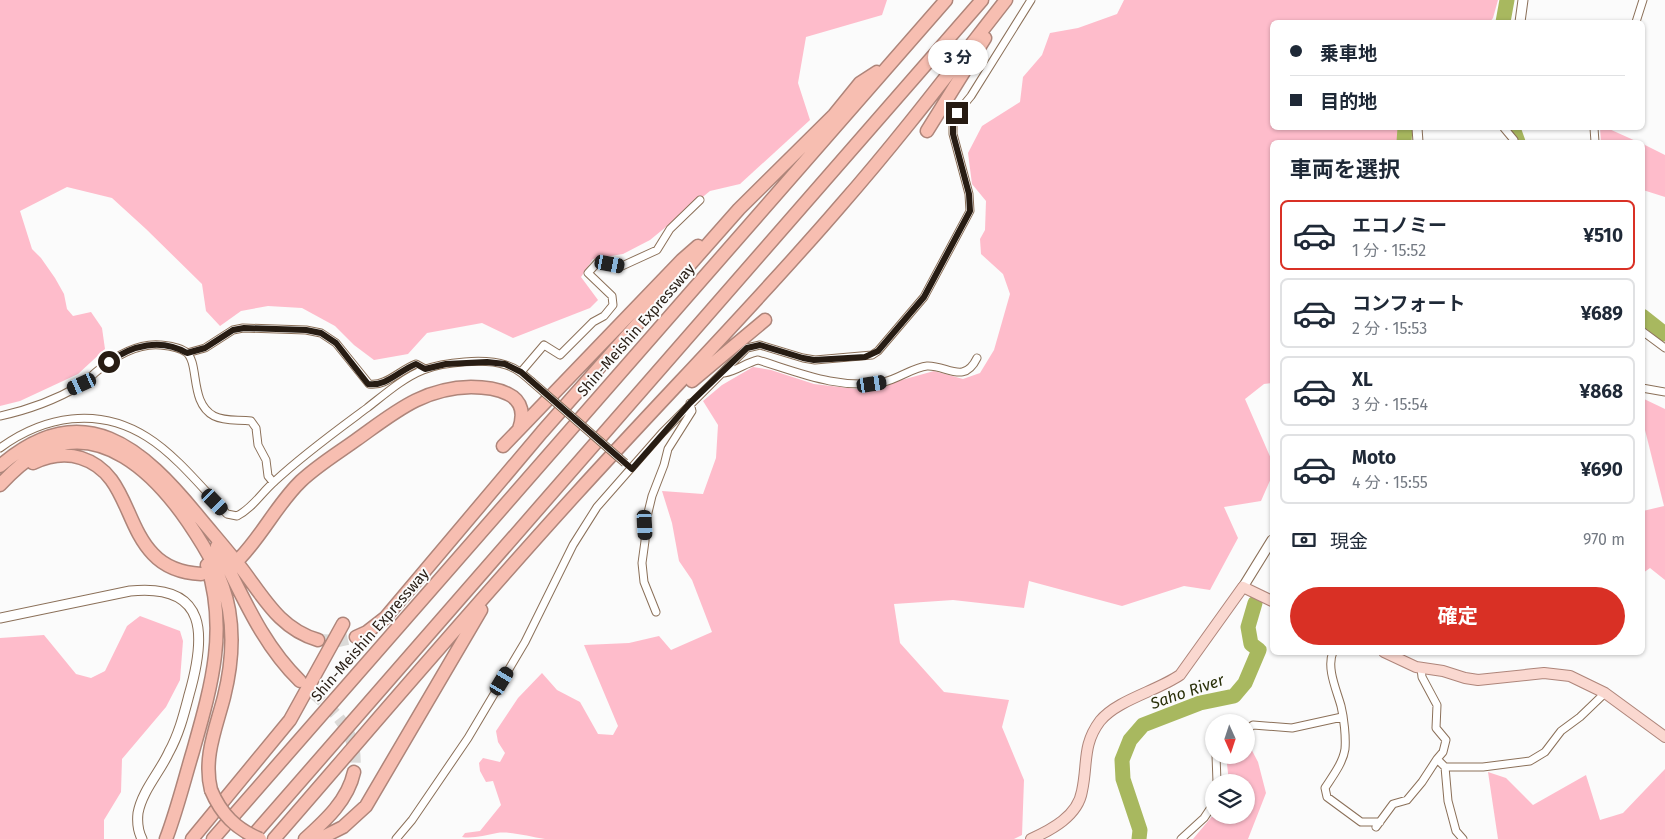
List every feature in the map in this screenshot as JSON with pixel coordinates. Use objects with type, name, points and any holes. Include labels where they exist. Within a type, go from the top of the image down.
[{"type":"highway","name":"Shin-Meishin Expressway","points":[[213,839],[946,0]]},
{"type":"highway","points":[[250,839],[982,0]]},
{"type":"highway","points":[[926,131],[954,91],[1007,0]]},
{"type":"highway","points":[[274,839],[510,569],[842,205],[1007,0]]},
{"type":"highway","points":[[503,446],[682,260],[739,209],[834,114],[860,83],[889,64]]},
{"type":"highway","points":[[356,637],[376,625],[390,613],[542,432],[739,209]]},
{"type":"highway","points":[[637,429],[742,337],[765,320]]},
{"type":"highway","points":[[240,558],[254,544],[301,481],[329,459],[420,397],[448,389],[481,387],[495,389],[509,394],[516,399],[522,413],[519,429]]},
{"type":"highway","points":[[3,475],[25,447],[52,436],[80,433],[109,438],[135,452],[160,472],[196,523],[259,629],[278,657],[300,681]]},
{"type":"highway","points":[[3,475],[50,457],[75,456],[86,460],[108,474],[116,484],[138,532],[153,554],[174,569],[201,574]]},
{"type":"highway","points":[[196,523],[279,618],[298,633],[318,640]]},
{"type":"highway","points":[[196,523],[221,580],[231,626],[231,659],[209,752],[208,779],[211,790],[225,815],[241,830],[260,839]]},
{"type":"highway","points":[[166,839],[208,696],[218,635],[211,576],[201,548],[196,523]]},
{"type":"highway","points":[[325,837],[343,827],[366,806],[468,630],[510,569]]},
{"type":"highway","points":[[192,839],[290,720],[343,624]]},
{"type":"highway","points":[[305,839],[342,801],[352,781],[354,772]]},
{"type":"main road","points":[[1030,839],[1043,833],[1068,816],[1076,805],[1082,792],[1086,747],[1102,719],[1115,708],[1166,685],[1180,675],[1243,587],[1270,600]]},
{"type":"main road","points":[[1391,655],[1421,668],[1443,670],[1465,678],[1478,680],[1544,673],[1562,674],[1589,684],[1605,693],[1665,737]]},
{"type":"street","points":[[396,839],[418,813],[468,738],[525,642],[564,562],[592,514],[690,403],[747,348],[753,345],[760,345],[814,360],[872,355],[878,351],[924,297],[970,211],[969,194],[955,144],[953,123],[957,113],[971,96],[1031,0]]},
{"type":"street","points":[[1520,20],[1523,0]]},
{"type":"street","points":[[1637,20],[1643,0]]},
{"type":"street","points":[[1506,130],[1514,140]]},
{"type":"street","points":[[521,372],[544,345],[560,355],[593,322],[604,316],[613,305],[612,296],[588,273],[598,262],[622,266],[656,250],[670,229],[700,200]]},
{"type":"street","points":[[187,353],[205,348],[233,330],[244,328],[306,330],[321,333],[336,343],[368,384],[382,384],[398,372],[416,364],[425,369]]},
{"type":"street","points":[[1645,333],[1665,348]]},
{"type":"street","points":[[0,416],[25,410],[82,384],[121,353],[154,344],[178,348],[187,353],[191,360],[195,387],[212,415],[220,418],[251,421],[256,428],[258,445],[266,460],[268,476],[273,482]]},
{"type":"street","points":[[723,373],[736,371],[758,360],[814,379],[830,382],[872,384],[887,381],[927,366],[959,372],[967,371],[973,367],[977,358]]},
{"type":"street","points":[[0,448],[16,436],[37,426],[63,420],[100,419],[126,425],[148,437],[180,464],[227,514],[237,516],[245,512],[273,482],[299,460],[410,376],[425,369],[446,364],[487,362],[505,364],[521,372],[632,469]]},
{"type":"street","points":[[1645,389],[1665,392]]},
{"type":"street","points":[[656,612],[644,582],[642,563],[645,525],[652,496],[668,449],[692,410],[690,403]]},
{"type":"street","points":[[1243,587],[1270,543]]},
{"type":"street","points":[[0,618],[145,589],[159,590],[171,594],[180,599],[194,612],[200,636],[198,658],[180,726],[170,751],[146,793],[138,812],[138,823],[142,839]]},
{"type":"street","points":[[1332,655],[1333,681],[1342,708],[1345,750],[1338,767],[1325,788],[1327,797],[1350,816],[1361,822],[1378,825],[1393,804],[1408,800],[1443,752],[1446,740],[1436,728],[1437,704],[1422,677],[1421,668]]},
{"type":"street","points":[[1445,767],[1483,767],[1530,761],[1545,752],[1560,731],[1580,718],[1605,693]]},
{"type":"street","points":[[1255,726],[1292,728],[1342,718]]},
{"type":"street","points":[[1437,759],[1445,767],[1448,800],[1456,831],[1463,839]]},
{"type":"street","points":[[1181,839],[1205,816]]},
{"type":"shaded area","points":[[0,0],[887,0],[882,15],[806,37],[798,83],[810,120],[740,184],[710,191],[650,240],[623,254],[593,259],[581,277],[598,300],[590,308],[513,338],[482,323],[427,333],[408,354],[374,360],[354,345],[335,326],[302,308],[268,306],[241,311],[220,326],[206,311],[202,284],[112,198],[67,187],[20,211],[32,249],[55,278],[64,294],[67,309],[73,316],[91,312],[102,328],[105,349],[78,374],[20,401],[0,406]]},
{"type":"shaded area","points":[[1124,0],[1498,0],[1492,20],[1270,20],[1270,130],[1399,130],[1398,140],[1270,140],[1270,383],[1264,384],[1245,399],[1270,456],[1270,481],[1261,501],[1224,507],[1238,538],[1210,590],[1184,586],[1122,606],[1029,581],[1024,608],[953,600],[894,604],[900,643],[944,692],[1009,700],[1002,727],[1024,780],[1022,835],[1014,839],[545,839],[514,833],[462,837],[465,833],[480,831],[501,805],[493,781],[486,782],[480,771],[479,763],[483,758],[500,762],[505,753],[498,742],[496,731],[518,698],[542,673],[557,690],[580,702],[598,734],[613,735],[618,726],[584,645],[629,643],[659,636],[671,650],[712,632],[692,580],[679,561],[672,523],[662,491],[703,494],[716,458],[718,425],[703,401],[722,385],[753,367],[771,370],[814,384],[866,390],[934,371],[963,379],[980,373],[994,350],[1010,294],[1003,274],[981,254],[980,239],[985,230],[986,201],[972,184],[968,153],[982,126],[1020,102],[1023,77],[1042,55],[1050,33],[1078,28],[1117,14]]},
{"type":"shaded area","points":[[1600,130],[1611,130],[1634,140],[1601,140]]},
{"type":"shaded area","points":[[1645,145],[1665,155],[1665,197],[1645,191]]},
{"type":"shaded area","points":[[1645,399],[1665,409],[1665,580],[1650,568],[1645,572],[1645,511],[1664,506],[1645,430]]},
{"type":"shaded area","points":[[140,616],[180,631],[183,641],[180,680],[166,707],[122,759],[121,792],[104,820],[104,839],[0,839],[0,638],[44,635],[76,674],[91,678],[105,671],[127,626]]},
{"type":"shaded area","points":[[1255,756],[1266,793],[1255,821],[1255,774],[1228,774],[1227,764],[1255,764]]},
{"type":"shaded area","points":[[1665,769],[1665,839],[1498,839],[1488,772],[1506,778],[1533,805],[1586,775],[1600,820],[1623,813]]},
{"type":"shaded area","points":[[1206,824],[1254,824],[1248,839],[1193,839]]},
{"type":"waterway","name":"Saho River","points":[[1503,20],[1507,0]]},
{"type":"waterway","name":"Saho River","points":[[1404,140],[1405,130]]},
{"type":"waterway","points":[[1514,130],[1517,140]]},
{"type":"waterway","points":[[1645,318],[1665,334]]},
{"type":"waterway","name":"Saho River","points":[[1139,839],[1140,830],[1123,779],[1122,760],[1130,740],[1143,725],[1200,703],[1234,696],[1245,683],[1259,650],[1251,644],[1248,627],[1255,603]]},
{"type":"tunnel","points":[[318,640],[339,641],[356,637]]},
{"type":"tunnel","points":[[300,681],[331,710],[347,731],[355,756],[354,772]]},
{"type":"route","points":[[109,362],[121,353],[154,344],[178,348],[187,353],[205,348],[233,330],[244,328],[306,330],[321,333],[336,343],[368,384],[375,385],[382,384],[398,372],[416,364],[425,369],[467,362],[505,364],[521,372],[632,469],[690,403],[747,348],[753,345],[760,345],[814,360],[865,357],[878,351],[924,297],[970,211],[971,202],[953,134],[953,123],[957,113]]}]
